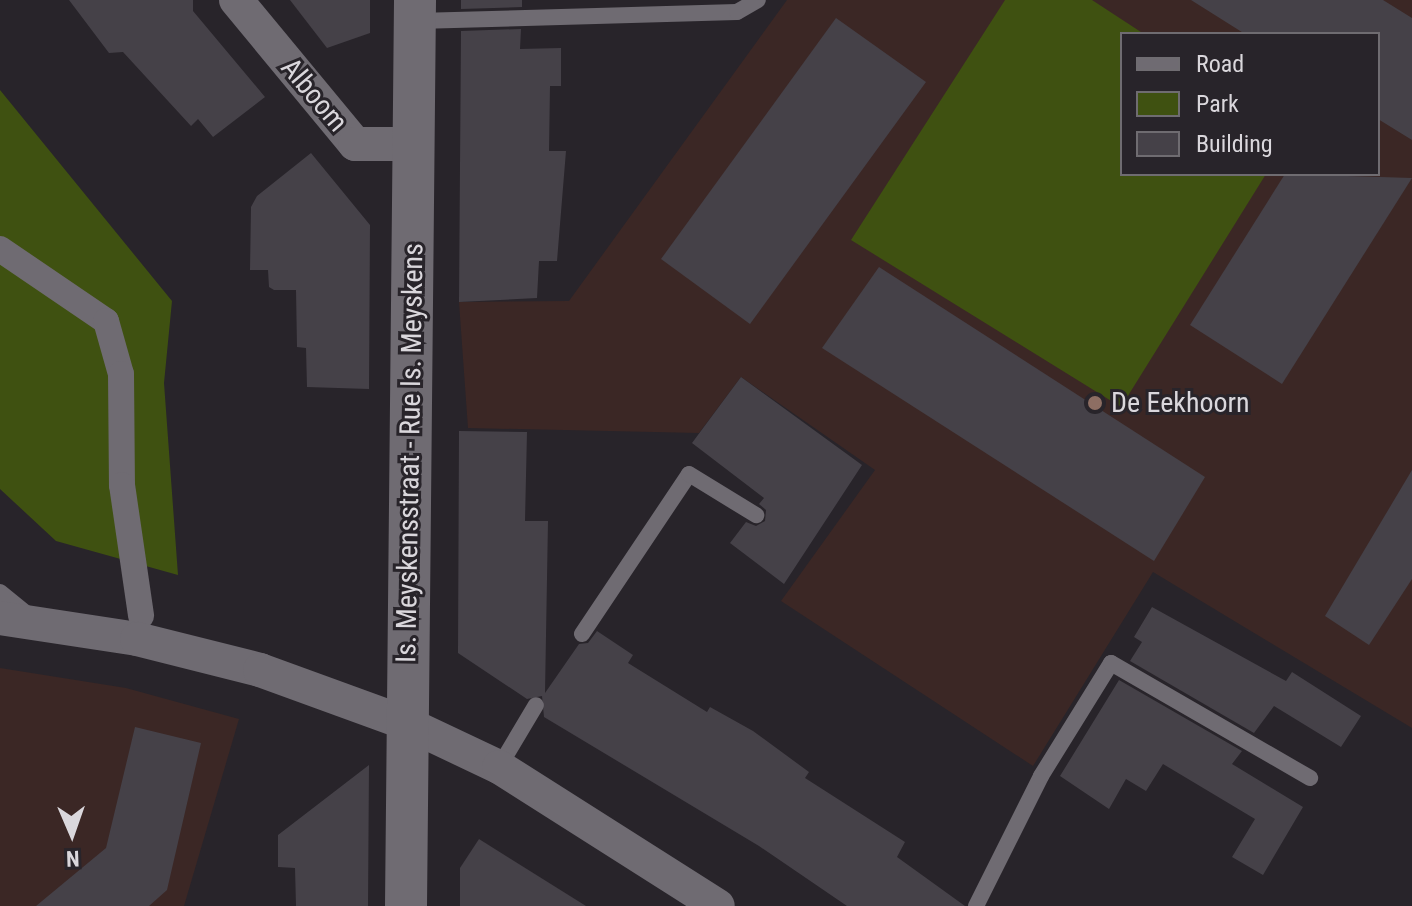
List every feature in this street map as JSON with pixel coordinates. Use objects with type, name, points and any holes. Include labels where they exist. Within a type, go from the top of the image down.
[{"type":"street","name":"Alboom","points":[[236,0],[355,144],[414,144]]},
{"type":"street","name":"Is. Meyskensstraat - Rue Is. Meyskens","points":[[406,906],[415,10]]},
{"type":"street","points":[[0,249],[106,321],[121,374],[122,485],[141,616]]},
{"type":"street","points":[[0,618],[37,621],[260,670],[406,723],[499,767],[718,906]]},
{"type":"lane","points":[[415,10],[737,12],[758,0]]},
{"type":"lane","points":[[582,634],[689,474],[756,515]]},
{"type":"lane","points":[[0,592],[37,621]]},
{"type":"lane","points":[[976,906],[1041,776],[1111,663],[1310,778]]},
{"type":"lane","points":[[499,767],[536,705]]},
{"type":"shaded area","name":"De Eekhoorn","points":[[787,0],[1412,0],[1412,728],[1153,572],[1033,766],[781,601],[875,470],[741,377],[699,433],[468,428],[459,302],[569,301]]},
{"type":"shaded area","points":[[0,668],[126,688],[239,719],[184,906],[0,906]]},
{"type":"green space","points":[[1005,0],[1092,0],[1141,32],[1120,32],[1120,176],[1265,176],[1121,407],[851,240]]},
{"type":"green space","points":[[0,90],[172,301],[164,383],[178,575],[56,541],[0,489]]},
{"type":"building","points":[[69,0],[193,0],[193,11],[265,97],[213,137],[198,119],[191,126],[123,52],[109,53]]},
{"type":"building","points":[[290,0],[370,0],[370,33],[327,48]]},
{"type":"building","points":[[461,0],[522,0],[522,7],[461,9]]},
{"type":"building","points":[[1191,0],[1383,0],[1412,18],[1412,140],[1380,120],[1380,32],[1242,32]]},
{"type":"building","points":[[836,18],[926,82],[750,324],[661,259]]},
{"type":"building","points":[[521,29],[520,49],[561,48],[561,86],[550,86],[549,151],[566,151],[557,261],[539,261],[537,298],[459,302],[461,31]]},
{"type":"building","points":[[311,153],[370,225],[369,389],[307,387],[306,348],[297,347],[296,290],[274,290],[269,287],[268,270],[250,270],[251,207],[257,196]]},
{"type":"building","points":[[1284,176],[1412,178],[1282,384],[1190,325]]},
{"type":"building","points":[[879,267],[1205,477],[1154,561],[822,348]]},
{"type":"building","points":[[741,377],[862,465],[784,584],[730,543],[746,522],[756,526],[765,521],[766,510],[759,504],[764,498],[692,443]]},
{"type":"building","points":[[459,431],[527,432],[525,521],[548,521],[545,693],[579,644],[588,643],[597,631],[633,655],[628,663],[707,712],[710,707],[753,731],[809,772],[805,778],[905,842],[897,857],[965,906],[847,906],[759,846],[544,717],[542,696],[527,699],[458,653]]},
{"type":"building","points":[[1412,470],[1412,579],[1369,645],[1325,616]]},
{"type":"building","points":[[1152,607],[1286,681],[1292,672],[1361,716],[1341,747],[1274,706],[1254,733],[1130,661],[1142,642],[1134,637]]},
{"type":"building","points":[[1119,680],[1242,751],[1232,764],[1303,807],[1263,875],[1232,857],[1255,819],[1163,764],[1146,791],[1126,779],[1109,809],[1060,776]]},
{"type":"building","points":[[135,727],[201,743],[167,890],[149,906],[36,906],[106,848]]},
{"type":"building","points":[[369,765],[368,906],[296,906],[295,868],[278,867],[278,835]]},
{"type":"building","points":[[479,839],[586,906],[460,906],[460,868]]},
{"type":"place","name":"De Eekhoorn","points":[[1095,403]]}]
